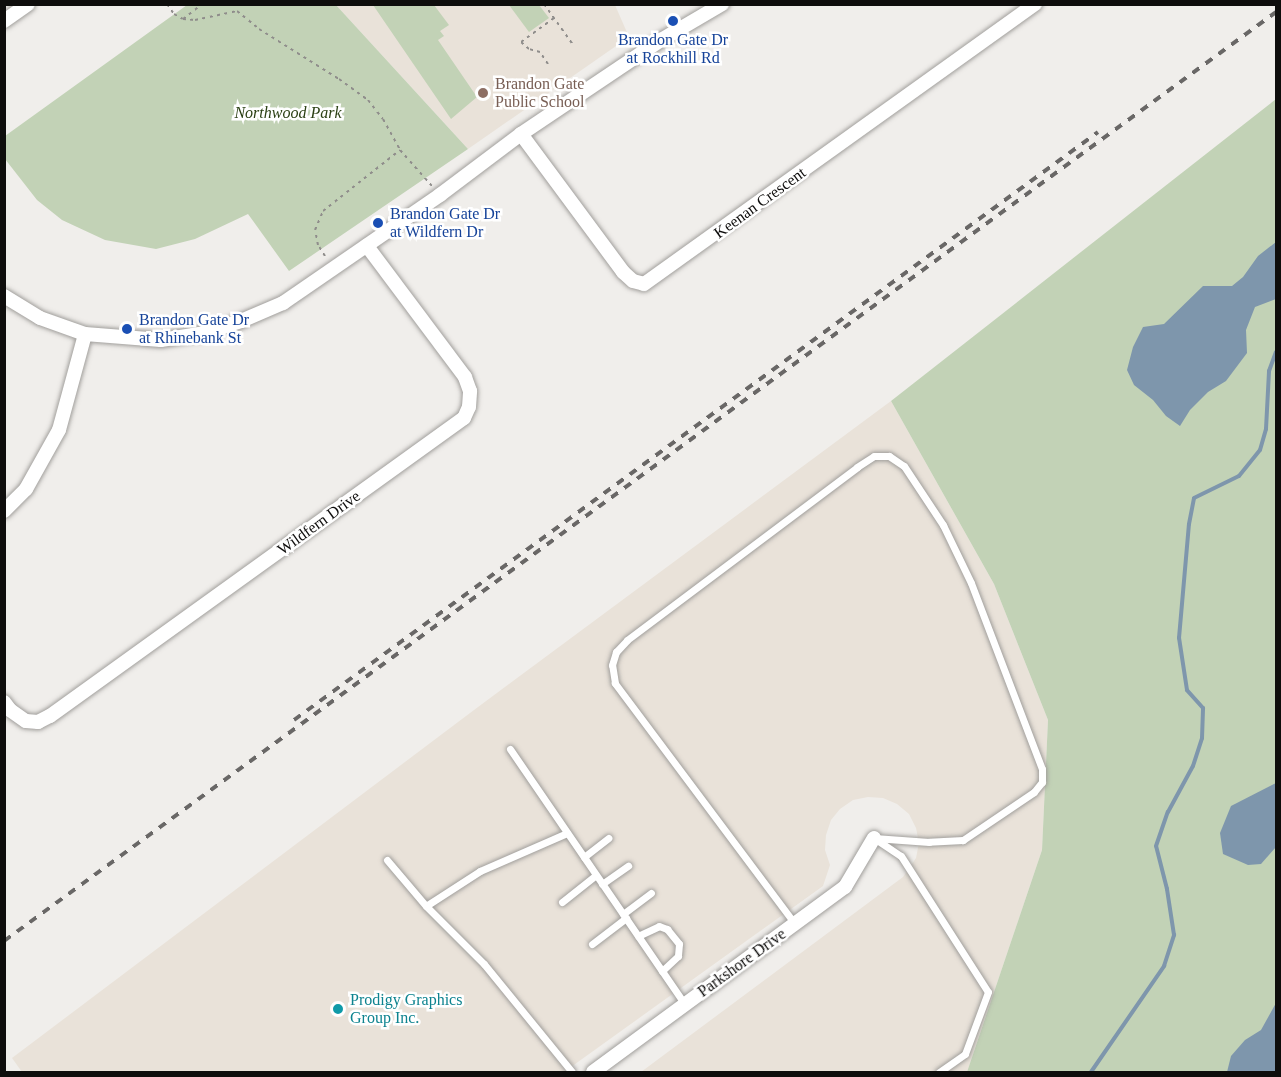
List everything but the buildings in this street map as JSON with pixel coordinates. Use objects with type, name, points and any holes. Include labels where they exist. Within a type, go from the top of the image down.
[{"type":"street","points":[[4,296],[40,318],[85,334],[161,340],[210,331],[283,303],[441,195],[521,134],[661,40],[722,4]]},
{"type":"street","name":"Keenan Crescent","points":[[521,134],[623,272],[633,281],[644,284],[1035,4]]},
{"type":"street","points":[[4,21],[20,7]]},
{"type":"street","name":"Wildfern Drive","points":[[4,702],[10,710],[26,721],[38,722],[50,716],[464,418],[469,407],[470,391],[465,377],[367,246]]},
{"type":"street","points":[[4,511],[26,489],[59,430],[85,334]]},
{"type":"street","name":"Parkshore Drive","points":[[593,1072],[845,887],[873,838]]},
{"type":"lane","points":[[795,924],[615,683],[612,665],[616,652],[627,640],[857,467],[874,456],[889,456],[904,466],[942,525],[971,583],[1042,769],[1042,782],[1034,792],[963,840],[929,842],[873,838]]},
{"type":"lane","points":[[510,749],[685,1005]]},
{"type":"lane","points":[[426,906],[480,871],[567,833]]},
{"type":"lane","points":[[584,857],[608,838]]},
{"type":"lane","points":[[873,838],[901,856],[988,992],[964,1054],[939,1072]]},
{"type":"lane","points":[[387,860],[426,906],[484,964],[572,1072]]},
{"type":"lane","points":[[602,884],[628,866]]},
{"type":"lane","points":[[562,902],[596,875]]},
{"type":"lane","points":[[591,944],[651,893]]},
{"type":"lane","points":[[638,936],[659,927],[666,929],[679,944],[678,956],[662,971]]},
{"type":"path","points":[[167,4],[174,14],[183,19],[207,18],[237,11]]},
{"type":"path","points":[[183,19],[202,4]]},
{"type":"path","points":[[233,4],[237,11],[259,29],[368,100],[384,119],[400,150],[441,195]]},
{"type":"path","points":[[544,4],[574,46]]},
{"type":"path","points":[[548,64],[540,52],[529,49],[521,42],[554,18]]},
{"type":"path","points":[[325,256],[318,245],[315,230],[323,211],[400,150]]},
{"type":"shaded area","name":"Brandon Gate Public School","points":[[336,5],[615,5],[629,37],[468,149]]},
{"type":"shaded area","points":[[891,401],[994,584],[1048,720],[1042,850],[967,1072],[641,1072],[903,877],[916,858],[919,843],[916,828],[909,814],[897,804],[883,798],[868,797],[853,800],[840,809],[831,820],[826,835],[825,850],[830,865],[823,886],[564,1072],[22,1072],[12,1058],[474,710]]},
{"type":"green space","name":"Northwood Park","points":[[187,5],[336,5],[468,149],[289,271],[248,214],[195,239],[156,249],[105,240],[62,220],[37,200],[5,159],[5,136]]},
{"type":"green space","points":[[373,5],[434,5],[449,25],[440,31],[444,36],[438,40],[477,97],[451,119]]},
{"type":"green space","points":[[509,5],[539,5],[549,18],[529,32]]},
{"type":"green space","points":[[1276,99],[1276,1072],[967,1072],[1042,850],[1048,720],[994,584],[891,401]]},
{"type":"water","points":[[1276,242],[1276,299],[1255,307],[1246,330],[1247,353],[1226,381],[1208,392],[1190,410],[1180,426],[1166,416],[1153,400],[1134,385],[1127,370],[1133,347],[1143,327],[1164,324],[1203,286],[1232,286],[1243,277],[1258,256]]},
{"type":"water","points":[[1276,783],[1276,847],[1261,864],[1248,865],[1223,854],[1220,833],[1231,806]]},
{"type":"water","points":[[1276,1003],[1276,1072],[1227,1072],[1231,1056],[1245,1040],[1261,1030]]},
{"type":"waterway","points":[[1091,1072],[1164,966],[1174,935],[1167,889],[1156,846],[1168,812],[1193,766],[1202,738],[1203,708],[1187,690],[1179,638],[1189,524],[1194,498],[1239,476],[1260,450],[1266,429],[1269,371],[1276,352]]},
{"type":"railway","points":[[4,941],[1276,12]]},
{"type":"railway","points":[[294,720],[1098,132]]},
{"type":"place","name":"Brandon Gate Dr at Rockhill Rd","points":[[673,21]]},
{"type":"place","name":"Brandon Gate Public School","points":[[483,93]]},
{"type":"place","name":"Brandon Gate Dr at Wildfern Dr","points":[[378,223]]},
{"type":"place","name":"Brandon Gate Dr at Rhinebank St","points":[[127,329]]},
{"type":"place","name":"Prodigy Graphics Group Inc.","points":[[338,1009]]}]
